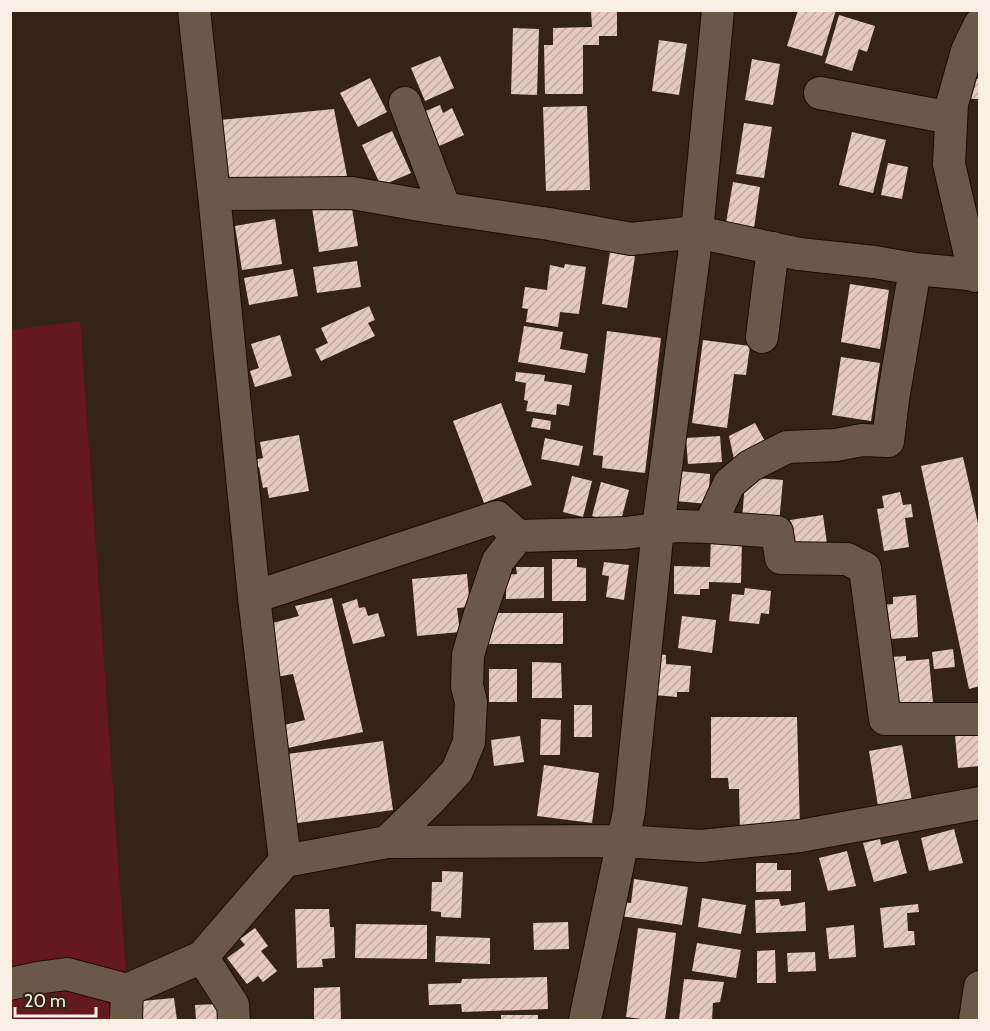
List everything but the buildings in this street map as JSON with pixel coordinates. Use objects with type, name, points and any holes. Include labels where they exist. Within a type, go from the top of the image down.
[{"type":"street","points":[[194,10],[254,597],[285,861]]},
{"type":"street","points":[[585,1020],[629,813],[658,528],[698,232],[718,10]]},
{"type":"street","points":[[214,194],[351,194],[631,239],[698,232],[799,254],[977,276],[949,164],[951,104],[967,51],[980,24]]},
{"type":"street","points":[[820,93],[951,118]]},
{"type":"street","points":[[405,103],[445,208]]},
{"type":"street","points":[[762,337],[773,248]]},
{"type":"street","points":[[709,527],[729,484],[750,466],[787,447],[888,441],[915,269]]},
{"type":"street","points":[[254,597],[497,518],[518,536],[616,533],[678,526],[777,532],[781,558],[847,559],[865,568],[885,719],[980,719]]},
{"type":"street","points":[[387,842],[457,771],[469,742],[471,702],[467,686],[468,655],[498,561],[518,536]]},
{"type":"street","points":[[10,984],[67,974],[126,1005],[202,957],[285,861],[387,842],[623,841],[702,846],[789,837],[980,802]]},
{"type":"street","points":[[202,957],[233,1005],[234,1020]]},
{"type":"shaded area","points":[[80,321],[127,990],[127,1020],[11,1020],[10,330]]}]
